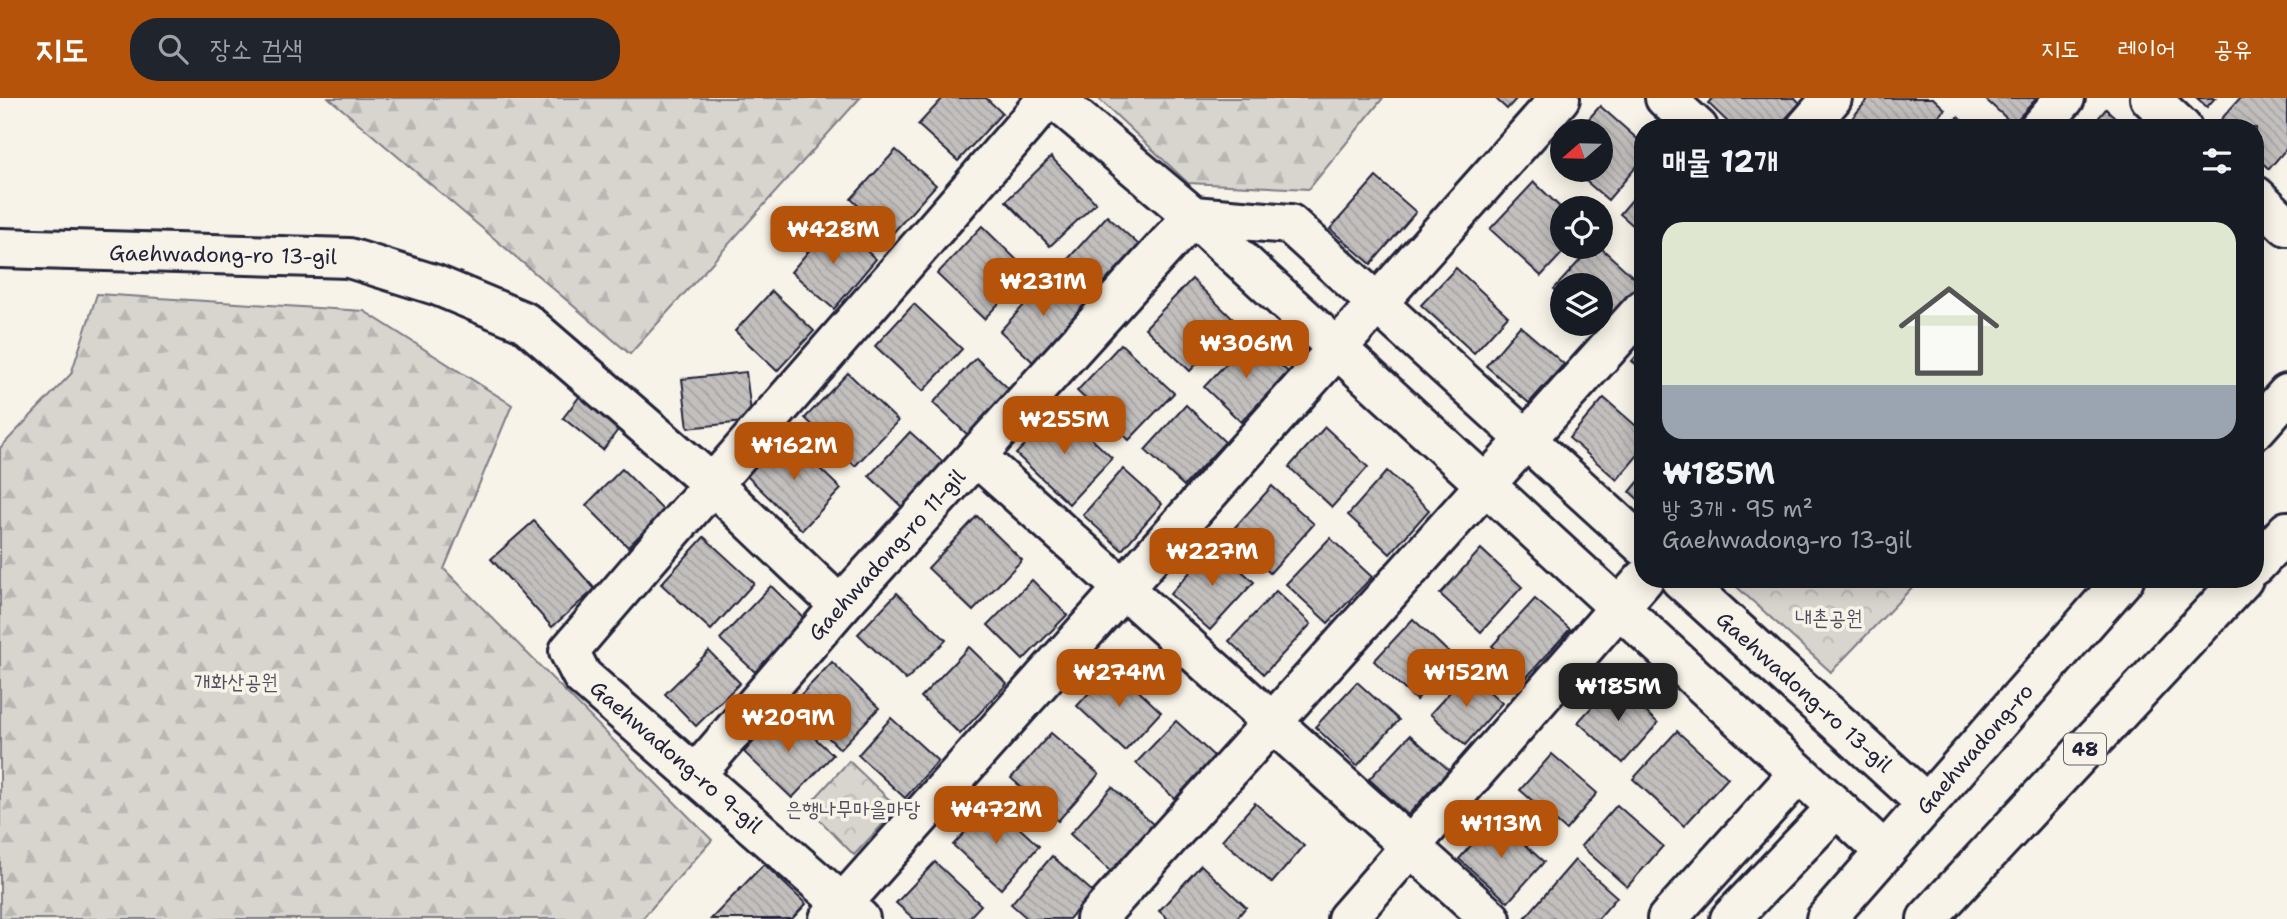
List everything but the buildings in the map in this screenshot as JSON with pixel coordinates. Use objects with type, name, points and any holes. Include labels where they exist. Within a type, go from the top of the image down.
[{"type":"street","points":[[711,483],[1051,98],[1193,216],[1885,852]]},
{"type":"street","points":[[844,914],[1123,587],[1560,98]]},
{"type":"street","points":[[1665,98],[1688,119]]},
{"type":"street","points":[[1814,119],[1832,98]]},
{"type":"street","points":[[2047,119],[2065,98]]},
{"type":"street","points":[[2150,98],[2172,119]]},
{"type":"street","points":[[2264,204],[2287,226]]},
{"type":"street","points":[[1193,216],[1290,224],[1634,538]]},
{"type":"street","points":[[976,456],[1193,216]]},
{"type":"street","name":"Gaehwadong-ro 13-gil","points":[[0,248],[349,258],[436,285],[525,323],[711,483],[840,606]]},
{"type":"street","points":[[1096,919],[1634,319]]},
{"type":"street","points":[[2264,420],[2287,394]]},
{"type":"street","name":"Gaehwadong-ro 11-gil","points":[[696,774],[840,606],[976,456],[1491,919]]},
{"type":"street","name":"Gaehwadong-ro 9-gil","points":[[711,483],[569,651],[582,676],[696,774],[844,914]]},
{"type":"street","points":[[2264,556],[2287,531]]},
{"type":"street","points":[[1347,919],[1636,588]]},
{"type":"street","name":"Gaehwadong-ro 13-gil","points":[[1690,588],[1927,804]]},
{"type":"street","name":"Gaehwadong-ro","points":[[1826,919],[2116,588]]},
{"type":"street","name":"48","points":[[1927,919],[2235,588]]},
{"type":"street","points":[[1667,919],[1798,774]]},
{"type":"street","points":[[1730,919],[1836,808]]},
{"type":"green space","points":[[329,98],[860,98],[630,354]]},
{"type":"green space","points":[[1098,98],[1383,98],[1309,189],[1188,183]]},
{"type":"green space","name":"개화산공원","points":[[97,294],[364,311],[512,405],[444,569],[712,840],[642,919],[0,919],[0,448],[71,374]]},
{"type":"green space","name":"내촌공원","points":[[1738,588],[1911,588],[1831,672]]},
{"type":"green space","name":"은행나무마을마당","points":[[849,761],[898,808],[854,855],[807,807]]}]
